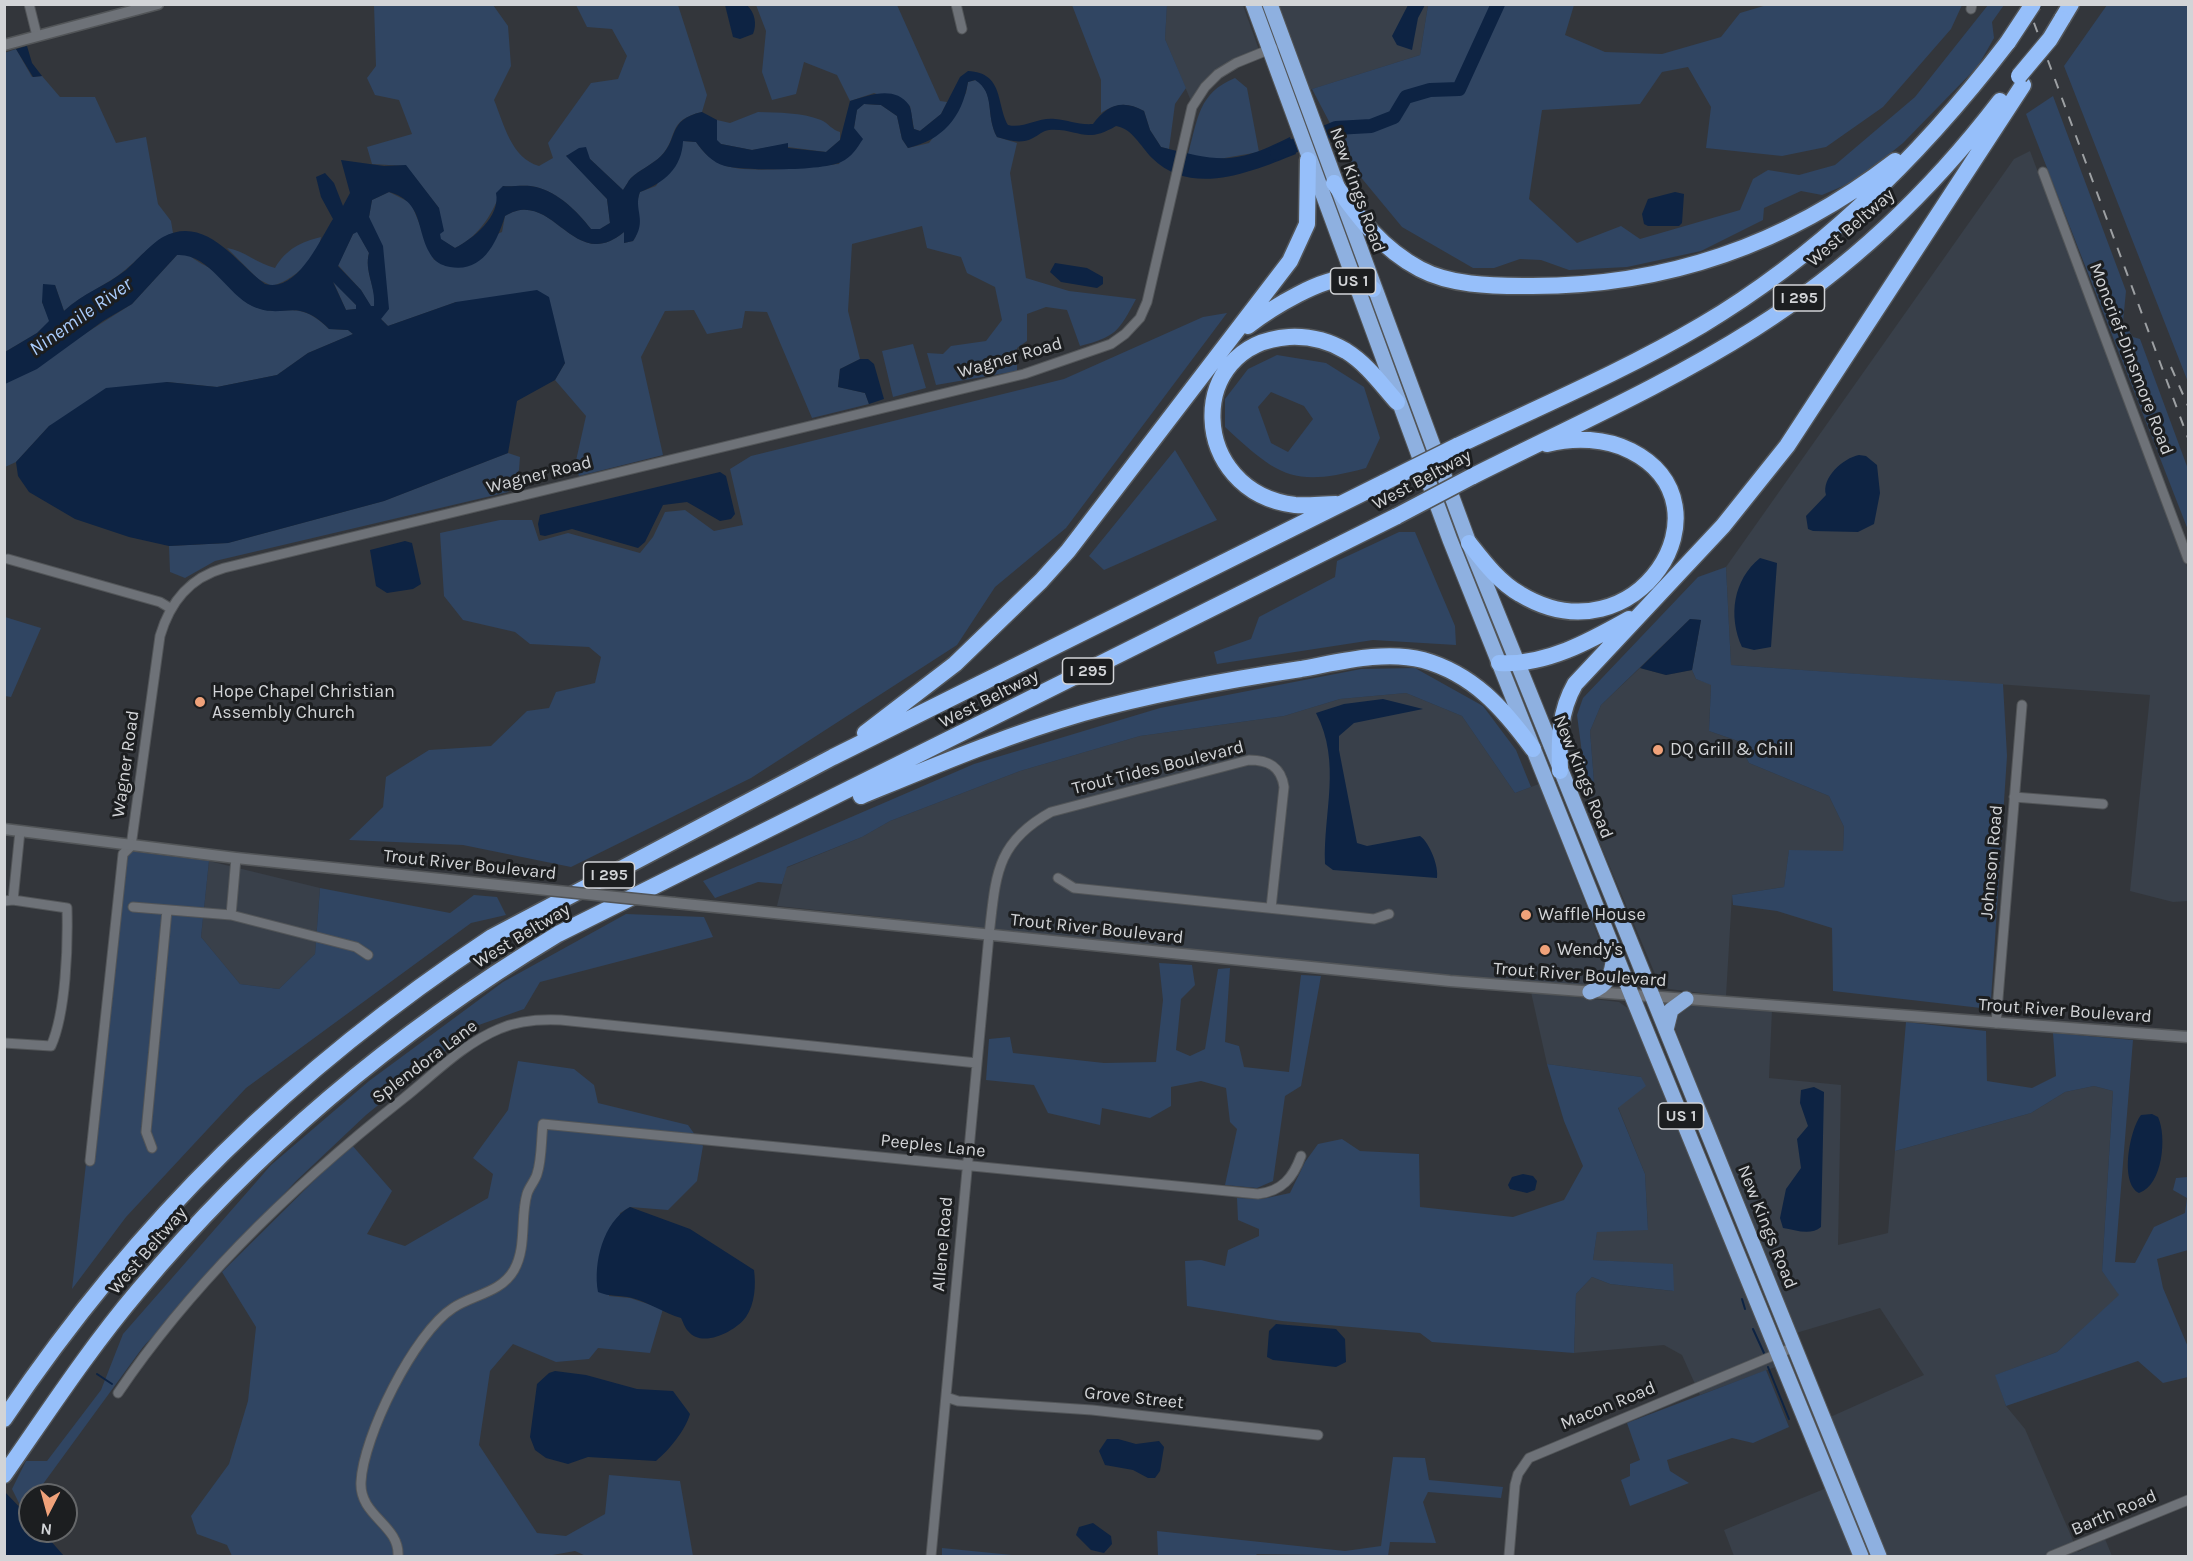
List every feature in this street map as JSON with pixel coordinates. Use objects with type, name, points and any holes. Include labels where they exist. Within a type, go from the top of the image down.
[{"type":"highway","name":"New Kings Road","points":[[1252,4],[1295,125],[1334,183],[1469,543],[1879,1557]]},
{"type":"highway","name":"New Kings Road","points":[[1270,4],[1311,120],[1316,157],[1351,278],[1397,402],[1614,952],[1862,1557]]},
{"type":"highway","name":"West Beltway","points":[[4,1419],[86,1304],[143,1236],[245,1131],[358,1032],[492,937],[833,757],[1701,325],[1767,282],[1830,234],[1889,180],[1972,89],[2008,42],[2033,4]]},
{"type":"highway","name":"West Beltway","points":[[4,1475],[111,1324],[165,1260],[240,1179],[343,1085],[460,996],[558,934],[779,826],[1397,516],[1708,356],[1793,303],[1879,233],[1918,196],[1951,162],[2021,81],[2071,4]]},
{"type":"highway","points":[[1560,771],[1559,735],[1568,696],[1586,671],[1723,526],[1787,446],[2021,81]]},
{"type":"highway","points":[[1334,183],[1360,219],[1377,237],[1402,258],[1423,270],[1475,284],[1575,286],[1669,272],[1722,257],[1780,233],[1828,208],[1878,175],[1932,133]]},
{"type":"highway","points":[[833,757],[955,664],[1041,581],[1068,551],[1290,261],[1307,224],[1316,157]]},
{"type":"highway","points":[[1232,339],[1265,313],[1332,281],[1351,278],[1361,280],[1373,289]]},
{"type":"highway","points":[[1343,504],[1296,505],[1280,502],[1249,488],[1231,472],[1218,449],[1212,416],[1213,403],[1224,375],[1250,349],[1276,338],[1300,337],[1326,342],[1346,351],[1366,366],[1397,402]]},
{"type":"highway","points":[[1469,543],[1488,567],[1520,594],[1545,605],[1569,610],[1601,608],[1629,598],[1649,584],[1660,571],[1673,538],[1674,508],[1664,482],[1648,462],[1623,447],[1604,441],[1552,442],[1526,449]]},
{"type":"highway","points":[[1499,663],[1517,664],[1538,661],[1592,638],[1644,610]]},
{"type":"highway","points":[[779,826],[950,759],[1081,714],[1217,682],[1368,658],[1394,656],[1420,659],[1468,679],[1511,718],[1533,749]]},
{"type":"highway","points":[[1590,993],[1603,987],[1609,980],[1614,952]]},
{"type":"highway","points":[[1666,1030],[1671,1010],[1686,999]]},
{"type":"highway","points":[[1677,1105],[1703,1144],[1727,1202],[1737,1207]]},
{"type":"highway","points":[[1722,1213],[1733,1221],[1747,1253],[1772,1292]]},
{"type":"street","points":[[29,4],[37,36]]},
{"type":"street","points":[[4,45],[158,4]]},
{"type":"street","points":[[956,4],[962,29]]},
{"type":"street","name":"Wagner Road","points":[[90,1161],[123,854],[131,846],[158,647],[170,608],[179,595],[195,581],[224,567],[945,394],[1039,370],[1103,347],[1125,334],[1144,309],[1182,141],[1192,107],[1205,87],[1229,67],[1284,46]]},
{"type":"street","name":"Moncrief-Dinsmore Road","points":[[2043,172],[2188,559]]},
{"type":"street","points":[[8,559],[160,603],[170,608]]},
{"type":"street","name":"Johnson Road","points":[[1996,1023],[2022,705]]},
{"type":"street","name":"Trout Tides Boulevard","points":[[988,935],[995,877],[1001,858],[1011,842],[1029,824],[1051,812],[1249,760],[1264,760],[1277,769],[1283,777],[1271,908]]},
{"type":"street","points":[[2014,797],[2103,804]]},
{"type":"street","name":"Trout River Boulevard","points":[[4,829],[236,858],[988,935],[1590,993],[2188,1037]]},
{"type":"street","points":[[4,1042],[51,1046],[58,1029],[68,930],[67,908],[9,900],[20,831]]},
{"type":"street","points":[[231,915],[236,858]]},
{"type":"street","points":[[1058,878],[1074,888],[1374,919],[1389,914]]},
{"type":"street","points":[[133,907],[231,915],[356,947],[368,955]]},
{"type":"street","points":[[152,1148],[146,1132],[167,910]]},
{"type":"street","name":"Allene Road","points":[[931,1557],[988,935]]},
{"type":"street","name":"Splendora Lane","points":[[118,1393],[142,1358],[218,1269],[317,1168],[435,1072],[477,1041],[499,1029],[538,1019],[561,1020],[977,1063]]},
{"type":"street","name":"Peeples Lane","points":[[398,1557],[395,1538],[368,1509],[362,1494],[361,1482],[367,1452],[382,1411],[406,1364],[442,1316],[453,1307],[478,1298],[517,1275],[527,1194],[537,1174],[543,1124],[1258,1194],[1276,1190],[1285,1185],[1301,1156]]},
{"type":"street","name":"Macon Road","points":[[1509,1557],[1515,1485],[1518,1474],[1528,1458],[1794,1347]]},
{"type":"street","name":"Grove Street","points":[[946,1397],[958,1401],[1092,1410],[1318,1435]]},
{"type":"street","name":"Barth Road","points":[[2051,1557],[2188,1500]]},
{"type":"shaded area","points":[[374,5],[493,5],[508,26],[511,66],[494,100],[515,148],[529,162],[539,166],[553,158],[548,143],[591,83],[618,79],[627,56],[612,29],[587,27],[576,5],[678,5],[707,95],[702,112],[691,115],[678,124],[661,156],[631,178],[623,190],[590,159],[566,155],[607,199],[610,223],[600,229],[591,229],[567,204],[544,190],[528,186],[503,186],[495,205],[479,230],[455,248],[440,239],[439,208],[406,166],[372,164],[367,147],[412,134],[399,100],[375,95],[367,78],[376,66]]},
{"type":"shaded area","points":[[756,5],[897,5],[940,101],[947,102],[941,114],[920,131],[914,129],[910,106],[874,93],[850,101],[837,75],[804,62],[796,94],[772,100],[762,72],[766,31]]},
{"type":"shaded area","points":[[1072,5],[1167,5],[1165,39],[1186,88],[1175,104],[1169,149],[1161,147],[1150,130],[1144,111],[1122,105],[1101,113],[1101,80]]},
{"type":"shaded area","points":[[1167,5],[1243,5],[1259,50],[1249,54],[1191,101],[1165,39]]},
{"type":"shaded area","points":[[1275,5],[1428,5],[1420,55],[1306,91]]},
{"type":"shaded area","points":[[1428,5],[1574,5],[1565,35],[1605,52],[1662,54],[1721,37],[1740,13],[1767,5],[1962,5],[1951,29],[1883,107],[1826,147],[1782,156],[1706,148],[1711,107],[1688,67],[1662,72],[1640,104],[1542,110],[1529,199],[1577,243],[1621,226],[1640,239],[1740,210],[1753,179],[1768,170],[1799,175],[1835,165],[1915,97],[1988,5],[2004,5],[1992,22],[1994,38],[1978,66],[1903,143],[1857,180],[1822,195],[1801,191],[1764,208],[1763,220],[1701,251],[1627,267],[1569,270],[1541,260],[1520,259],[1494,268],[1473,268],[1402,227],[1354,169],[1312,89],[1420,55]]},
{"type":"shaded area","points":[[2107,5],[2188,5],[2188,382],[2064,66]]},
{"type":"shaded area","points":[[16,49],[32,77],[42,76],[60,97],[95,97],[116,143],[146,137],[158,204],[171,221],[173,233],[153,245],[118,276],[64,311],[55,285],[42,302],[50,321],[37,333],[5,352],[4,53]]},
{"type":"shaded area","points":[[1235,78],[1247,88],[1259,152],[1213,160],[1188,154],[1201,109],[1207,99],[1213,91]]},
{"type":"shaded area","points":[[976,80],[986,91],[991,121],[997,137],[1017,143],[1010,173],[1026,278],[1069,291],[1136,299],[1120,326],[1109,336],[1080,346],[1067,310],[1046,307],[1027,314],[1027,341],[1017,348],[1017,371],[936,385],[927,353],[943,354],[951,346],[986,341],[1002,320],[995,287],[967,273],[961,257],[927,248],[922,226],[852,244],[848,311],[860,359],[840,369],[838,387],[865,393],[869,404],[812,418],[767,312],[745,311],[742,328],[707,334],[694,310],[665,311],[641,357],[663,455],[579,476],[575,465],[586,416],[555,380],[565,363],[456,302],[388,326],[381,319],[369,217],[372,200],[389,192],[411,203],[434,260],[502,232],[505,216],[522,210],[537,212],[577,238],[591,243],[606,242],[624,232],[624,243],[633,241],[638,229],[640,192],[656,186],[683,141],[696,142],[710,157],[731,167],[761,170],[839,164],[854,128],[857,109],[864,104],[881,105],[897,116],[902,139],[908,148],[929,143],[966,93],[968,82]]},
{"type":"shaded area","points":[[2053,96],[2126,291],[2123,322],[2133,337],[2140,339],[2188,469],[2188,530],[2026,114]]},
{"type":"shaded area","points":[[758,112],[790,113],[813,117],[840,132],[840,140],[826,152],[788,147],[788,144],[752,150],[721,144],[717,141],[717,120],[730,123]]},
{"type":"shaded area","points":[[2030,151],[2188,569],[2188,901],[2173,902],[2130,891],[2150,695],[1731,665],[1726,567],[2014,159]]},
{"type":"shaded area","points":[[357,231],[369,253],[368,266],[375,299],[375,306],[371,307],[361,290],[338,265],[353,234]]},
{"type":"shaded area","points":[[321,237],[315,253],[303,268],[288,279],[272,286],[258,279],[227,248],[275,268],[279,261],[295,247]]},
{"type":"shaded area","points":[[188,254],[220,276],[242,299],[253,306],[264,310],[290,310],[307,313],[329,329],[348,330],[353,334],[308,353],[277,375],[217,387],[167,382],[49,426],[16,462],[5,467],[5,384],[132,304],[177,255]]},
{"type":"shaded area","points":[[333,281],[356,305],[357,309],[346,310]]},
{"type":"shaded area","points":[[1227,313],[1066,528],[995,587],[957,645],[751,778],[571,867],[463,845],[349,840],[383,807],[386,777],[429,750],[491,746],[527,711],[549,708],[556,692],[595,683],[601,657],[589,647],[530,644],[515,632],[463,620],[444,596],[440,533],[500,520],[532,520],[539,541],[568,533],[640,553],[653,537],[665,512],[685,510],[714,531],[743,525],[730,469],[751,456],[1064,379],[1203,317]]},
{"type":"shaded area","points":[[913,344],[926,388],[893,397],[882,351]]},
{"type":"shaded area","points":[[1277,355],[1326,363],[1364,387],[1380,438],[1366,468],[1321,477],[1303,477],[1274,467],[1243,444],[1225,427],[1225,399],[1248,369]],"holes":[[[1271,392],[1304,406],[1313,419],[1288,452],[1271,443],[1258,407]]]},
{"type":"shaded area","points":[[1175,450],[1217,520],[1104,570],[1089,556]]},
{"type":"shaded area","points":[[508,453],[520,457],[519,470],[508,492],[215,561],[185,578],[170,572],[169,546],[228,543],[384,501]]},
{"type":"shaded area","points":[[1399,532],[1415,532],[1455,626],[1456,645],[1373,640],[1217,664],[1214,652],[1251,639],[1259,617],[1335,577],[1337,561]]},
{"type":"shaded area","points":[[1726,567],[1731,665],[2003,684],[2007,756],[1991,1000],[1981,1008],[1833,991],[1832,928],[1777,911],[1733,905],[1732,895],[1784,887],[1789,850],[1843,851],[1844,827],[1829,796],[1749,763],[1738,741],[1709,731],[1711,685],[1696,679],[1692,670],[1701,620],[1690,619],[1601,705],[1590,731],[1594,782],[1586,784],[1577,715],[1583,698],[1698,577]]},
{"type":"shaded area","points":[[5,617],[41,628],[11,697],[5,696]]},
{"type":"shaded area","points":[[1415,668],[1483,706],[1516,750],[1531,787],[1515,793],[1462,716],[1406,693],[1340,699],[1284,716],[1140,736],[1020,771],[890,821],[862,837],[787,867],[782,884],[758,882],[715,898],[703,881],[974,764],[1160,708],[1361,669]]},
{"type":"shaded area","points":[[1640,668],[1666,675],[1692,670],[1696,679],[1711,684],[1709,731],[1738,741],[1749,763],[1829,796],[1844,827],[1843,851],[1789,851],[1784,887],[1732,895],[1726,996],[1669,989],[1658,981],[1594,829],[1586,784],[1594,782],[1590,731],[1601,705]]},
{"type":"shaded area","points":[[1406,693],[1462,716],[1515,793],[1539,784],[1608,962],[1603,981],[1579,988],[1480,980],[777,906],[786,868],[862,837],[890,821],[1020,771],[1140,736],[1284,716],[1340,699]]},
{"type":"shaded area","points":[[121,850],[209,861],[201,937],[240,984],[279,989],[315,954],[320,888],[450,913],[474,895],[497,897],[506,915],[471,923],[246,1088],[126,1217],[72,1289]]},
{"type":"shaded area","points":[[209,861],[320,888],[315,954],[279,989],[240,984],[201,937]]},
{"type":"shaded area","points":[[626,914],[704,917],[713,937],[540,982],[524,1009],[476,1026],[366,1115],[295,1182],[143,1347],[44,1483],[18,1483],[18,1501],[12,1489],[26,1461],[47,1461],[101,1390],[123,1334],[271,1165],[369,1081],[503,982]]},
{"type":"shaded area","points":[[1159,963],[1192,965],[1195,985],[1181,999],[1176,1050],[1190,1056],[1205,1049],[1218,969],[1230,968],[1225,1042],[1239,1046],[1244,1067],[1289,1072],[1301,975],[1321,976],[1301,1086],[1285,1096],[1273,1181],[1257,1188],[1225,1185],[1237,1129],[1230,1122],[1226,1088],[1201,1081],[1171,1087],[1171,1106],[1150,1118],[1102,1108],[1100,1125],[1048,1113],[1034,1085],[986,1080],[989,1039],[1010,1037],[1013,1053],[1104,1063],[1156,1062],[1163,1000]]},
{"type":"shaded area","points":[[1531,992],[1619,1002],[1629,1009],[1642,1035],[1778,1366],[1700,1395],[1682,1355],[1664,1345],[1574,1353],[1576,1294],[1592,1277],[1610,1284],[1673,1291],[1673,1265],[1593,1260],[1597,1231],[1648,1229],[1645,1174],[1618,1107],[1641,1077],[1547,1064]]},
{"type":"shaded area","points":[[1688,1005],[1772,1010],[1769,1078],[1841,1085],[1838,1245],[1888,1233],[1895,1151],[2031,1113],[2065,1092],[2094,1086],[2113,1091],[2102,1271],[2120,1295],[2057,1352],[1996,1375],[2006,1406],[2025,1429],[2078,1552],[2105,1539],[2112,1556],[1885,1556],[1828,1418],[1924,1375],[1880,1308],[1796,1333],[1671,1018]]},
{"type":"shaded area","points":[[1906,1022],[1986,1031],[1987,1081],[2032,1088],[2056,1076],[2053,1033],[2133,1040],[2115,1262],[2135,1263],[2154,1227],[2185,1213],[2187,1198],[2173,1190],[2176,1178],[2188,1177],[2188,1250],[2157,1259],[2163,1288],[2188,1347],[2188,1377],[2163,1383],[2138,1361],[2006,1406],[1995,1375],[2057,1352],[2119,1295],[2102,1271],[2113,1091],[2094,1086],[2065,1092],[2031,1113],[1895,1151]]},
{"type":"shaded area","points":[[518,1061],[574,1069],[594,1085],[598,1103],[688,1125],[703,1146],[697,1181],[668,1210],[630,1207],[620,1213],[609,1296],[630,1298],[663,1309],[650,1353],[598,1348],[589,1359],[556,1362],[513,1344],[490,1371],[479,1445],[537,1533],[566,1536],[605,1514],[609,1475],[680,1481],[693,1556],[586,1556],[575,1551],[547,1556],[232,1556],[227,1545],[197,1534],[191,1516],[229,1464],[248,1401],[256,1327],[222,1272],[351,1144],[392,1191],[367,1234],[405,1246],[488,1198],[493,1174],[473,1158],[508,1110]]},
{"type":"shaded area","points":[[1547,1064],[1641,1077],[1646,1086],[1618,1108],[1645,1174],[1648,1230],[1597,1232],[1593,1260],[1673,1264],[1674,1291],[1610,1284],[1592,1277],[1576,1294],[1574,1353],[1432,1342],[1420,1333],[1282,1321],[1187,1306],[1185,1261],[1201,1260],[1225,1266],[1228,1250],[1259,1236],[1259,1229],[1238,1220],[1237,1198],[1262,1199],[1290,1193],[1305,1162],[1318,1144],[1342,1139],[1360,1151],[1419,1154],[1420,1207],[1513,1217],[1564,1200],[1583,1166],[1564,1121]]},
{"type":"shaded area","points":[[1766,1370],[1789,1427],[1753,1443],[1732,1438],[1667,1460],[1670,1471],[1689,1483],[1630,1506],[1621,1480],[1630,1476],[1630,1464],[1640,1460],[1627,1423]]},
{"type":"shaded area","points":[[1393,1457],[1425,1458],[1429,1480],[1503,1487],[1501,1498],[1428,1492],[1423,1502],[1436,1543],[1390,1542],[1388,1556],[1257,1554],[1255,1556],[1158,1556],[1157,1531],[1345,1551],[1381,1546]]},
{"type":"shaded area","points":[[1829,1487],[1856,1556],[1734,1556],[1724,1530]]},
{"type":"shaded area","points":[[942,1548],[1022,1556],[942,1556]]},
{"type":"water","points":[[725,5],[747,5],[754,19],[753,34],[740,39],[733,37]]},
{"type":"water","points":[[1408,5],[1425,5],[1418,18],[1412,50],[1397,45],[1392,36]]},
{"type":"water","points":[[27,46],[32,63],[42,76],[33,77],[16,49]]},
{"type":"water","points":[[968,71],[988,77],[997,90],[1008,125],[1014,126],[1049,119],[1093,124],[1109,108],[1129,105],[1144,111],[1150,130],[1161,147],[1199,156],[1227,158],[1255,152],[1290,137],[1296,154],[1242,173],[1204,179],[1185,177],[1168,170],[1152,158],[1132,134],[1116,126],[1105,132],[1089,135],[1049,130],[1028,140],[1019,142],[1010,140],[997,137],[991,121],[986,91],[975,80],[968,82],[961,106],[948,126],[931,139],[908,148],[902,139],[897,116],[881,105],[864,104],[857,110],[854,128],[863,139],[848,158],[832,165],[784,169],[735,168],[716,162],[696,142],[683,141],[679,159],[670,173],[657,184],[640,192],[638,204],[640,221],[637,234],[633,241],[624,243],[624,232],[606,242],[591,243],[577,238],[537,212],[522,210],[505,216],[493,245],[480,260],[462,268],[448,267],[435,260],[428,249],[415,211],[401,197],[389,192],[372,200],[369,217],[383,246],[389,309],[381,319],[388,326],[456,302],[537,290],[549,297],[565,363],[555,380],[517,401],[508,453],[384,501],[228,543],[169,546],[129,537],[75,519],[29,492],[18,476],[16,462],[49,426],[106,388],[167,382],[217,387],[277,375],[308,353],[353,334],[348,330],[329,329],[307,313],[290,310],[263,310],[252,306],[234,293],[199,260],[177,255],[132,304],[103,321],[37,369],[5,384],[5,352],[37,333],[49,321],[42,302],[43,284],[55,285],[64,311],[126,270],[163,237],[179,232],[193,232],[207,236],[219,244],[265,284],[277,285],[298,273],[333,219],[321,197],[316,177],[325,173],[334,183],[343,206],[350,193],[341,160],[384,166],[406,165],[439,208],[444,231],[440,234],[441,239],[455,248],[470,239],[484,226],[494,210],[496,193],[503,186],[528,186],[544,190],[567,204],[591,229],[600,229],[610,223],[607,199],[566,156],[579,148],[586,147],[590,159],[623,190],[631,178],[661,156],[678,125],[691,115],[702,112],[717,120],[717,140],[721,144],[752,150],[788,143],[788,148],[826,152],[840,140],[850,101],[881,93],[897,95],[909,105],[914,129],[920,131],[941,114],[960,77]],"holes":[[[357,232],[369,253],[368,266],[374,306],[371,306],[361,290],[338,266],[353,234]],[[333,282],[356,305],[356,309],[346,310]]]},
{"type":"water","points":[[1675,192],[1684,194],[1682,223],[1679,226],[1644,224],[1642,214],[1648,199]]},
{"type":"water","points":[[1055,263],[1087,268],[1103,277],[1103,284],[1097,288],[1061,282],[1050,272]]},
{"type":"water","points":[[860,359],[868,359],[874,364],[884,399],[869,404],[865,393],[838,387],[840,369]]},
{"type":"water","points":[[1859,455],[1866,456],[1877,465],[1880,493],[1874,524],[1858,532],[1808,529],[1806,516],[1826,495],[1825,489],[1830,476],[1840,464]]},
{"type":"water","points":[[720,472],[726,476],[735,514],[731,519],[720,521],[687,502],[663,505],[645,542],[638,548],[572,529],[545,536],[540,535],[538,524],[540,515]]},
{"type":"water","points":[[405,541],[412,543],[421,584],[413,589],[387,593],[376,586],[370,550]]},
{"type":"water","points":[[1760,558],[1777,563],[1771,647],[1754,650],[1742,647],[1734,611],[1744,577]]},
{"type":"water","points":[[1690,619],[1701,620],[1692,670],[1666,675],[1640,668]]},
{"type":"water","points":[[1383,699],[1423,709],[1354,723],[1339,736],[1339,750],[1357,843],[1367,846],[1420,836],[1433,856],[1437,878],[1333,870],[1325,864],[1330,769],[1324,732],[1316,713],[1344,704]]},
{"type":"water","points":[[1814,1087],[1824,1092],[1821,1227],[1817,1230],[1803,1232],[1783,1228],[1780,1218],[1786,1189],[1801,1168],[1797,1139],[1808,1126],[1800,1103],[1801,1090]]},
{"type":"water","points":[[2152,1114],[2158,1117],[2161,1125],[2161,1159],[2153,1180],[2139,1193],[2129,1179],[2130,1143],[2141,1115]]},
{"type":"water","points":[[1523,1174],[1533,1176],[1537,1181],[1535,1190],[1527,1193],[1510,1189],[1508,1185],[1512,1177]]},
{"type":"water","points":[[630,1207],[690,1229],[754,1270],[753,1300],[746,1317],[735,1328],[710,1338],[694,1336],[685,1327],[681,1318],[632,1298],[598,1292],[597,1269],[602,1244],[613,1223]]},
{"type":"water","points":[[1276,1324],[1336,1329],[1345,1339],[1346,1362],[1336,1367],[1273,1360],[1267,1357],[1269,1331]]},
{"type":"water","points":[[555,1371],[586,1375],[637,1389],[673,1391],[690,1414],[676,1440],[656,1461],[588,1457],[568,1464],[546,1458],[535,1450],[530,1437],[537,1384],[549,1373]]},
{"type":"water","points":[[1107,1439],[1118,1439],[1136,1444],[1159,1441],[1164,1447],[1160,1471],[1155,1478],[1148,1478],[1133,1470],[1105,1465],[1099,1451]]},
{"type":"water","points":[[4,1491],[18,1506],[18,1543],[53,1543],[64,1556],[5,1556]]},
{"type":"water","points":[[1093,1523],[1111,1536],[1112,1544],[1104,1553],[1091,1550],[1076,1535],[1079,1527]]},
{"type":"waterway","name":"Ninemile River","points":[[1277,153],[1336,128],[1371,126],[1394,117],[1406,97],[1430,90],[1459,89],[1498,4]]},
{"type":"waterway","points":[[1742,1299],[1745,1309]]},
{"type":"waterway","points":[[1753,1329],[1764,1353]]},
{"type":"waterway","points":[[1768,1367],[1789,1419]]},
{"type":"waterway","points":[[97,1374],[112,1384]]},
{"type":"railway","points":[[2027,4],[2188,438]]},
{"type":"railway","points":[[2171,367],[2188,406]]},
{"type":"place","name":"Hope Chapel Christian Assembly Church","points":[[200,702]]},
{"type":"place","name":"DQ Grill & Chill","points":[[1658,750]]},
{"type":"place","name":"Waffle House","points":[[1526,915]]},
{"type":"place","name":"Wendy's","points":[[1545,950]]}]
